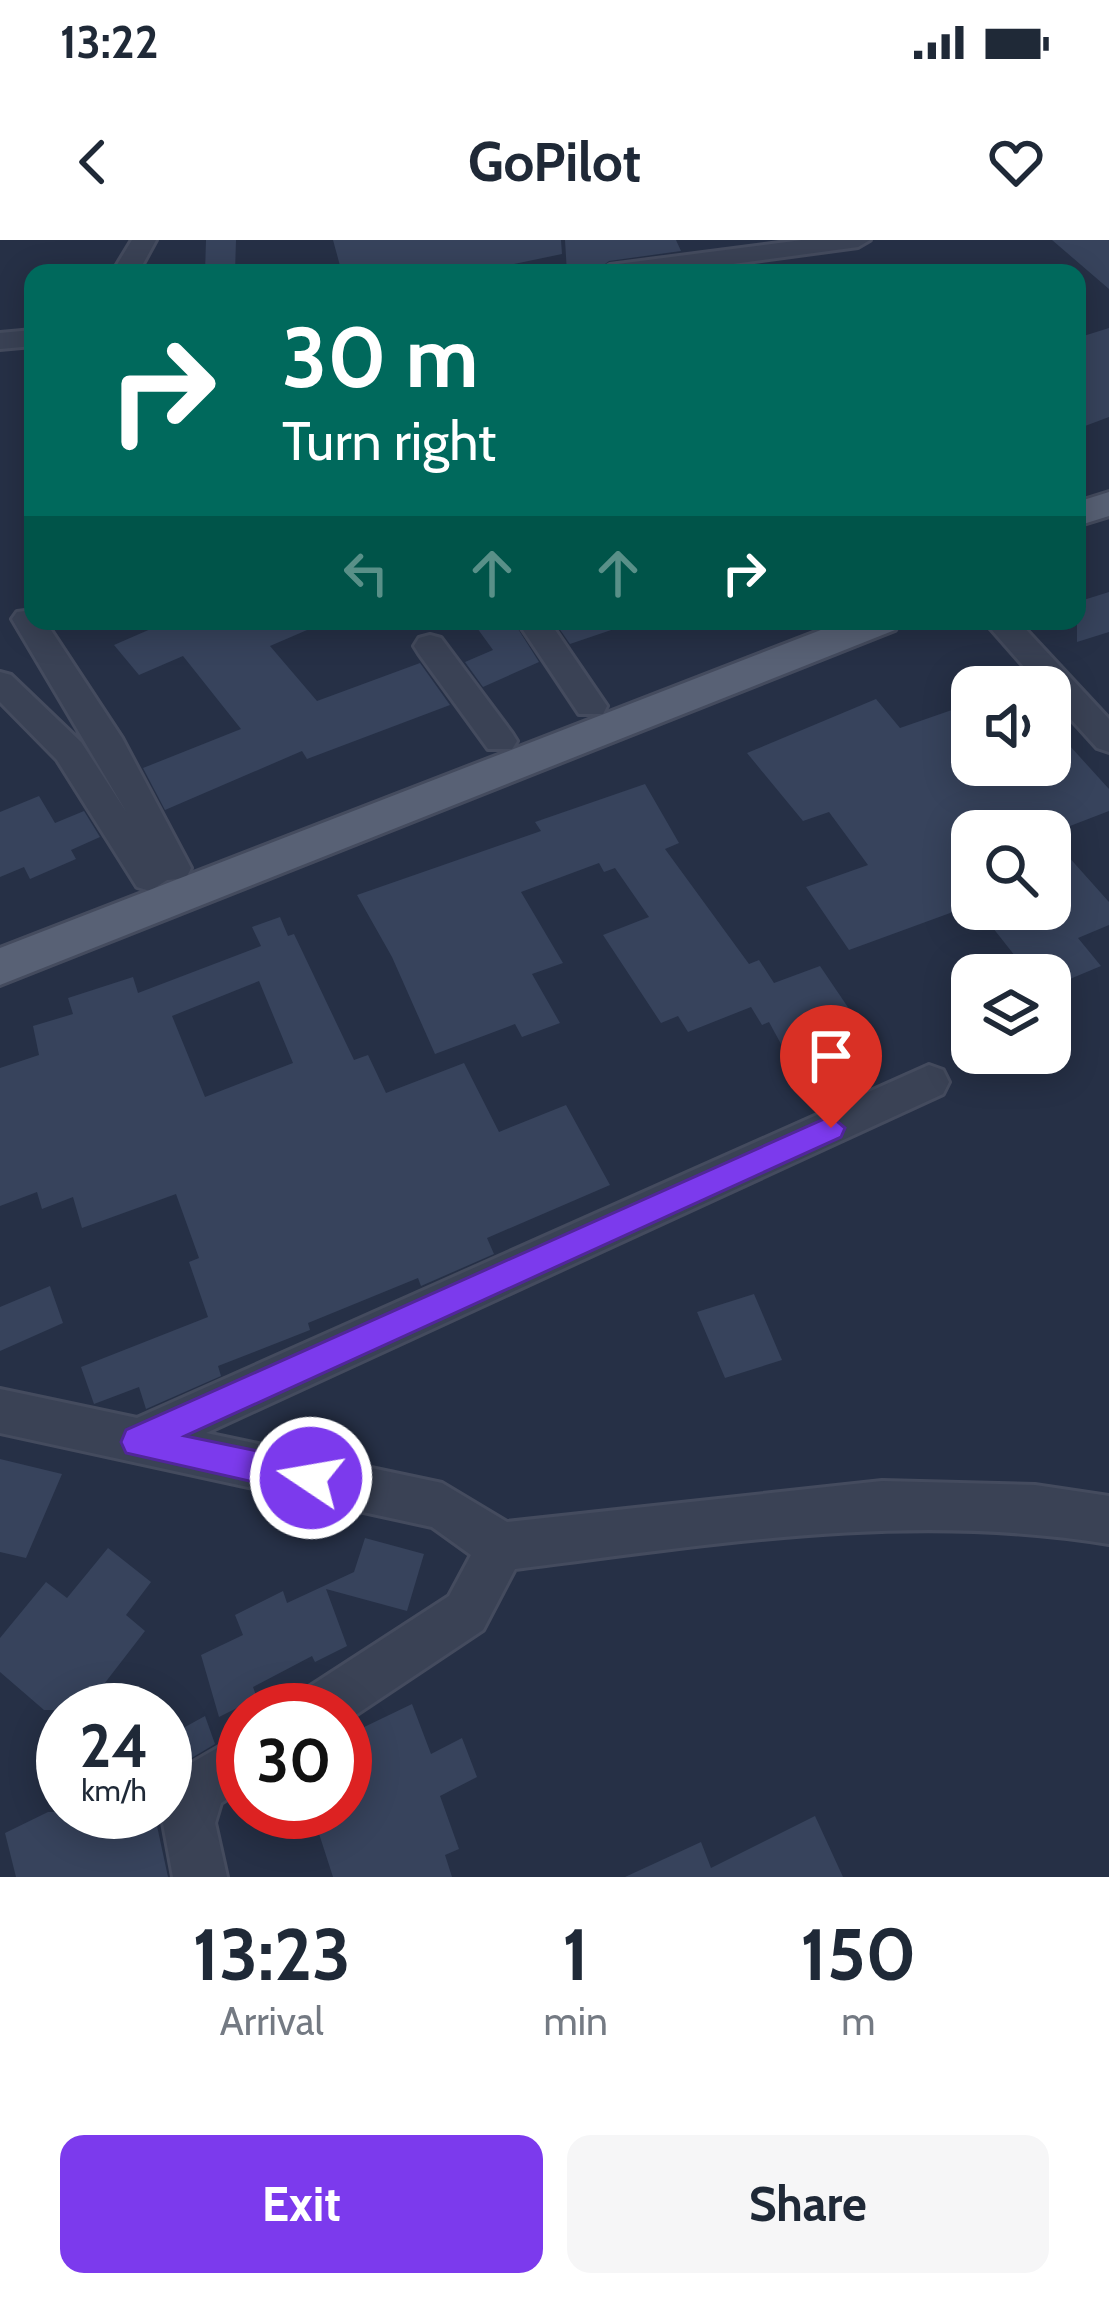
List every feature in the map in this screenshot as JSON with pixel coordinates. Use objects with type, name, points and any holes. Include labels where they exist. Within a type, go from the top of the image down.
[{"type":"main road","points":[[0,935],[787,630]]},
{"type":"main road","points":[[0,968],[858,630]]},
{"type":"street","points":[[677,264],[854,240]]},
{"type":"street","points":[[34,630],[78,705],[110,747],[162,873]]},
{"type":"street","points":[[539,630],[591,706]]},
{"type":"street","points":[[1008,630],[1109,740]]},
{"type":"street","points":[[430,646],[500,741]]},
{"type":"street","points":[[0,683],[69,751],[162,873]]},
{"type":"street","points":[[137,1442],[929,1082]]},
{"type":"street","points":[[0,1411],[442,1506],[501,1547],[852,1508],[1042,1505],[1109,1520]]},
{"type":"street","points":[[360,1683],[466,1612],[501,1547]]},
{"type":"street","points":[[200,1877],[189,1823],[199,1787],[216,1776]]},
{"type":"building","points":[[206,240],[236,240],[235,264],[205,264]]},
{"type":"building","points":[[333,240],[561,240],[562,254],[514,264],[340,264]]},
{"type":"building","points":[[565,240],[676,240],[681,251],[605,264],[566,264]]},
{"type":"building","points":[[1052,240],[1109,240],[1109,289],[1086,264]]},
{"type":"building","points":[[1109,328],[1109,417],[1086,426],[1086,335]]},
{"type":"building","points":[[1109,592],[1109,632],[1077,642],[1077,630],[1086,630],[1086,599]]},
{"type":"building","points":[[148,630],[307,630],[270,646],[317,701],[420,663],[450,705],[307,759],[302,751],[165,810],[143,768],[241,729],[183,656],[139,675],[114,645]]},
{"type":"building","points":[[479,630],[519,630],[539,662],[483,687],[465,662],[493,650]]},
{"type":"building","points":[[560,630],[611,630],[570,644]]},
{"type":"building","points":[[876,699],[900,728],[951,710],[951,786],[1071,786],[1071,747],[1109,789],[1109,811],[1071,826],[1071,810],[951,810],[951,913],[849,950],[806,887],[868,865],[829,812],[803,821],[747,753]]},
{"type":"building","points":[[645,784],[679,843],[665,849],[749,964],[759,960],[774,983],[820,966],[879,1053],[832,1072],[847,1097],[817,1110],[769,1022],[762,1025],[751,1007],[688,1032],[678,1016],[661,1023],[603,935],[649,917],[615,868],[604,872],[599,863],[521,892],[563,963],[532,974],[560,1023],[522,1037],[515,1024],[435,1054],[392,957],[357,895],[541,831],[535,822]]},
{"type":"building","points":[[39,796],[55,823],[84,811],[100,837],[71,850],[76,859],[30,879],[24,867],[0,877],[0,812]]},
{"type":"building","points":[[1071,859],[1109,902],[1109,925],[1078,938],[1101,966],[1071,979],[1071,954],[1013,954],[995,930],[1071,930]]},
{"type":"building","points":[[280,917],[288,936],[294,934],[354,1060],[368,1055],[386,1093],[464,1063],[499,1132],[566,1105],[610,1185],[487,1238],[494,1254],[421,1286],[418,1278],[308,1323],[310,1330],[218,1366],[221,1376],[146,1409],[139,1387],[94,1404],[81,1367],[208,1317],[189,1262],[199,1258],[176,1194],[82,1228],[73,1197],[42,1209],[37,1192],[0,1206],[0,1068],[39,1055],[33,1026],[73,1014],[68,998],[133,977],[138,993],[261,946],[252,927]],"holes":[[[259,981],[293,1063],[205,1097],[172,1016]]]},
{"type":"building","points":[[50,1286],[63,1323],[0,1351],[0,1307]]},
{"type":"building","points":[[754,1294],[782,1360],[725,1378],[697,1312]]},
{"type":"building","points":[[0,1459],[62,1474],[26,1558],[0,1552]]},
{"type":"building","points":[[365,1538],[424,1554],[407,1611],[326,1589],[347,1646],[315,1662],[312,1656],[261,1683],[216,1683],[216,1707],[201,1655],[243,1635],[235,1615],[283,1591],[287,1603],[354,1572]]},
{"type":"building","points":[[108,1548],[151,1582],[126,1615],[145,1631],[105,1683],[36,1683],[36,1703],[0,1672],[0,1638],[46,1582],[67,1598]]},
{"type":"building","points":[[412,1704],[431,1754],[462,1738],[477,1777],[440,1796],[459,1849],[445,1855],[452,1877],[333,1877],[321,1839],[372,1839],[372,1723]]},
{"type":"building","points":[[205,1716],[215,1744],[192,1758],[192,1723]]},
{"type":"building","points":[[815,1816],[843,1877],[625,1877],[701,1842],[711,1868]]},
{"type":"building","points":[[36,1818],[36,1839],[160,1839],[168,1877],[16,1877],[5,1833]]},
{"type":"route","points":[[311,1478],[137,1442],[831,1128]]}]
